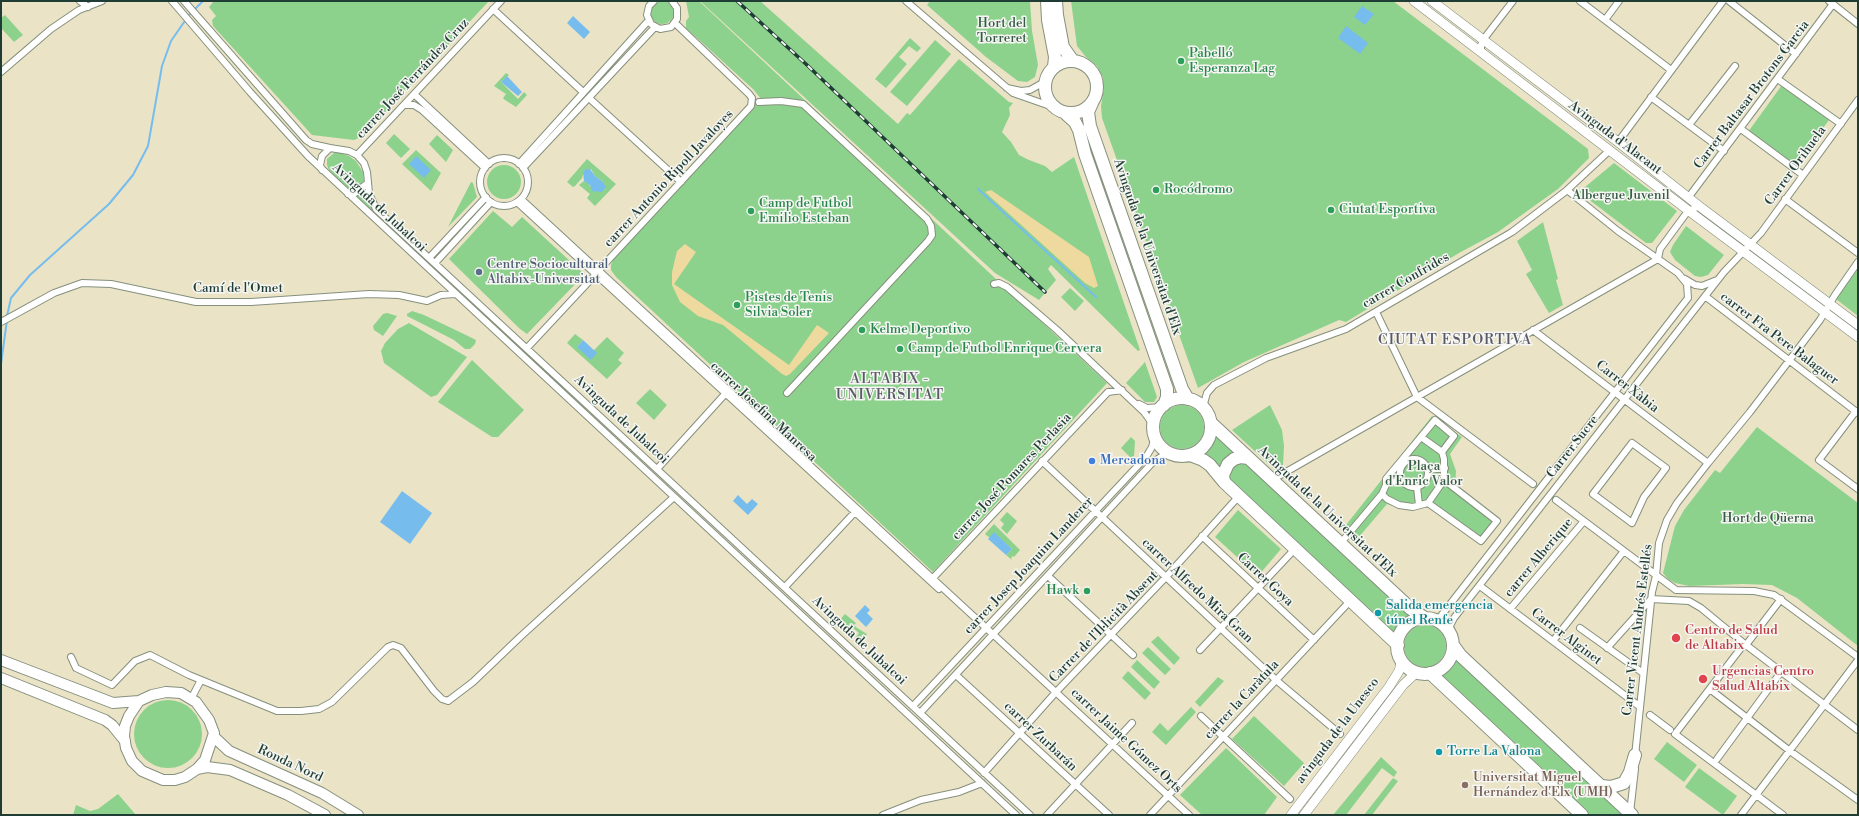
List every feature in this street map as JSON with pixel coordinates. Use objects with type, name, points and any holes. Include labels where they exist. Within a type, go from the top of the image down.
[{"type":"highway","points":[[1047,1],[1054,67],[1046,81],[1046,93],[1053,107],[1065,113],[1081,112],[1092,103],[1097,89],[1094,74],[1082,64],[1073,61],[1063,62],[1054,67]]},
{"type":"highway","points":[[1056,1],[1063,47],[1073,61]]},
{"type":"highway","name":"Avinguda de la Universitat d'Elx","points":[[1092,103],[1088,112],[1090,126],[1180,383],[1188,399]]},
{"type":"highway","name":"Avinguda de la Universitat d'Elx","points":[[1065,113],[1075,122],[1080,130],[1085,154],[1167,390],[1167,398],[1163,406]]},
{"type":"highway","points":[[1188,399],[1203,407],[1211,423],[1210,436],[1206,443],[1196,452],[1190,455],[1179,456],[1169,452],[1158,442],[1154,431],[1156,416],[1163,406],[1173,400],[1188,399]]},
{"type":"highway","name":"Avinguda de la Universitat d'Elx","points":[[1211,423],[1411,609],[1431,619]]},
{"type":"highway","points":[[1190,455],[1203,460],[1210,465],[1224,482],[1398,645]]},
{"type":"highway","points":[[1224,482],[1223,475],[1228,464],[1234,459],[1241,457],[1248,458]]},
{"type":"highway","points":[[1453,645],[1449,660],[1444,666],[1430,673],[1417,672],[1406,665],[1402,660],[1398,645],[1400,633],[1408,624],[1419,619],[1431,619],[1448,630],[1453,645],[1462,656],[1631,814]]},
{"type":"highway","points":[[1430,673],[1582,815]]},
{"type":"highway","points":[[1602,786],[1615,786],[1624,782],[1630,772],[1635,756]]},
{"type":"main road","name":"Avinguda d'Alacant","points":[[1414,1],[1689,211],[1858,337]]},
{"type":"main road","name":"Avinguda d'Alacant","points":[[1432,1],[1618,142],[1688,198],[1858,325]]},
{"type":"main road","points":[[1,660],[113,703],[139,701],[152,695],[166,692],[181,693],[191,699],[203,710],[214,733],[205,760],[197,770]]},
{"type":"main road","name":"avinguda de la Unesco","points":[[1291,815],[1389,687],[1402,660]]},
{"type":"main road","name":"avinguda de la Unesco","points":[[1304,815],[1405,682],[1417,672]]},
{"type":"main road","points":[[1,678],[105,720],[112,725],[125,741]]},
{"type":"main road","points":[[139,701],[133,709],[125,726],[125,741],[126,748],[132,761],[142,771],[163,780],[175,780],[207,767],[230,770],[288,796],[325,815]]},
{"type":"main road","name":"Ronda Nord","points":[[213,736],[229,751],[322,793],[358,815]]},
{"type":"street","points":[[80,1],[88,6]]},
{"type":"street","points":[[1,72],[51,30],[79,10],[102,1]]},
{"type":"street","points":[[172,1],[289,137],[323,170]]},
{"type":"street","points":[[184,1],[306,140],[312,144],[330,148]]},
{"type":"street","name":"carrer José Ferrández Cruz","points":[[357,155],[501,1]]},
{"type":"street","points":[[650,3],[647,15],[648,20],[655,27],[666,29],[675,23],[678,13],[677,8],[672,1]]},
{"type":"street","points":[[906,1],[1013,93],[1023,98],[1053,107]]},
{"type":"street","points":[[1481,52],[1483,40],[1513,1]]},
{"type":"street","points":[[1580,1],[1671,70]]},
{"type":"street","points":[[1605,20],[1619,1]]},
{"type":"street","points":[[1618,142],[1723,1]]},
{"type":"street","points":[[1730,1],[1796,54]]},
{"type":"street","points":[[1831,3],[1858,24]]},
{"type":"street","name":"Carrer Baltasar Brotons Garcia","points":[[1688,198],[1779,80],[1831,3]]},
{"type":"street","points":[[493,9],[583,92]]},
{"type":"street","points":[[521,166],[583,92],[648,20]]},
{"type":"street","name":"carrer Antonio Ripoll Javaloyes","points":[[527,348],[751,106],[752,102],[749,94],[675,23]]},
{"type":"street","points":[[521,166],[655,27]]},
{"type":"street","points":[[1689,125],[1735,66]]},
{"type":"street","points":[[1779,80],[1840,124]]},
{"type":"street","points":[[1006,87],[1021,91],[1030,90],[1046,81]]},
{"type":"street","points":[[421,86],[421,93],[426,106]]},
{"type":"street","points":[[414,94],[487,166]]},
{"type":"street","points":[[1652,97],[1724,151]]},
{"type":"street","points":[[588,98],[681,182]]},
{"type":"street","points":[[759,102],[781,101],[803,104],[927,219],[931,226],[932,235],[926,244],[787,393]]},
{"type":"street","name":"Carrer Orihuela","points":[[1744,252],[1751,245],[1840,124],[1858,102]]},
{"type":"street","points":[[404,105],[414,105],[422,110],[487,166]]},
{"type":"street","points":[[1741,129],[1803,175]]},
{"type":"street","name":"Avinguda de Jubalcoi","points":[[1016,815],[348,194],[323,170],[320,160],[324,153],[330,148],[349,151],[357,155],[364,163],[367,172],[369,193],[376,209],[1030,815]]},
{"type":"street","name":"carrer Confrides","points":[[1203,407],[1207,393],[1214,385],[1266,358],[1346,329],[1512,232],[1567,190],[1610,150]]},
{"type":"street","points":[[504,159],[521,166],[526,174],[528,186],[519,201],[502,206],[488,200],[480,183],[487,166],[504,159]]},
{"type":"street","points":[[348,194],[355,193],[368,183]]},
{"type":"street","points":[[1567,190],[1601,217],[1678,273]]},
{"type":"street","points":[[1785,199],[1858,253]]},
{"type":"street","points":[[429,258],[488,200]]},
{"type":"street","points":[[434,263],[488,200]]},
{"type":"street","name":"carrer Josefina Manresa","points":[[519,201],[933,578],[985,629]]},
{"type":"street","points":[[1272,480],[1658,259],[1660,249],[1689,211],[1699,206]]},
{"type":"street","name":"Carrer Sucre","points":[[1448,630],[1454,618],[1624,398],[1718,280],[1744,252]]},
{"type":"street","name":"Carrer Vicent Andrés Estellés","points":[[1631,814],[1639,706],[1651,599],[1656,576],[1659,543],[1667,520],[1677,503],[1825,313],[1830,303],[1858,262]]},
{"type":"street","name":"carrer Josefina Manresa","points":[[598,272],[726,393],[985,629]]},
{"type":"street","name":"Carrer Sucre","points":[[1678,273],[1695,285],[1702,286],[1718,280]]},
{"type":"street","name":"Carrer Sucre","points":[[1431,619],[1615,392],[1688,298],[1687,284],[1678,273]]},
{"type":"street","points":[[437,297],[441,285],[438,278]]},
{"type":"street","name":"Camí de l'Omet","points":[[1,322],[54,292],[82,283],[111,284],[196,302],[251,302],[369,294],[399,295],[427,301],[437,297],[455,294]]},
{"type":"street","points":[[994,284],[999,283],[1007,287],[1110,379],[1144,412],[1154,431]]},
{"type":"street","name":"carrer Fra Pere Balaguer","points":[[1705,296],[1857,412]]},
{"type":"street","points":[[1376,312],[1417,396],[1533,484]]},
{"type":"street","name":"Carrer Xàbia","points":[[1533,330],[1708,463]]},
{"type":"street","points":[[1110,379],[1108,392],[1113,390],[1124,393],[1142,406],[1163,406]]},
{"type":"street","name":"carrer José Pomares Perlasia","points":[[933,578],[1108,392]]},
{"type":"street","points":[[657,469],[726,393]]},
{"type":"street","points":[[1857,412],[1819,460],[1858,489]]},
{"type":"street","points":[[1345,538],[1382,494],[1386,484],[1386,479],[1435,420],[1454,436],[1442,452],[1444,480],[1428,503],[1413,507],[1399,505],[1387,499],[1382,494]]},
{"type":"street","name":"carrer Josep Joaquim Landerer","points":[[913,706],[1146,457],[1152,446],[1154,431]]},
{"type":"street","points":[[1421,436],[1442,452]]},
{"type":"street","points":[[1632,443],[1666,468],[1644,497],[1632,523],[1593,494],[1632,443]]},
{"type":"street","points":[[1413,447],[1414,459]]},
{"type":"street","name":"carrer Josep Joaquim Landerer","points":[[920,713],[1156,459],[1169,452]]},
{"type":"street","points":[[1407,460],[1421,460],[1428,470],[1426,481],[1416,487],[1405,485],[1401,479],[1401,467],[1407,460]]},
{"type":"street","name":"carrer Alfredo Mira Gran","points":[[1042,461],[1276,680],[1340,734]]},
{"type":"street","points":[[1428,470],[1444,468]]},
{"type":"street","points":[[1386,484],[1401,479]]},
{"type":"street","points":[[1428,503],[1481,541],[1497,521],[1444,480]]},
{"type":"street","points":[[1416,487],[1419,505]]},
{"type":"street","name":"Carrer de l'Il·licità Absent","points":[[984,773],[1056,692],[1166,577],[1239,496]]},
{"type":"street","points":[[71,657],[76,668],[112,685],[135,661],[150,655],[201,680],[278,711],[319,710],[332,702],[388,647],[393,645],[401,648],[434,691],[442,699],[448,701],[473,682],[520,637],[674,497]]},
{"type":"street","points":[[1556,500],[1676,590],[1754,592],[1774,595],[1858,659],[1741,815]]},
{"type":"street","points":[[785,587],[855,512]]},
{"type":"street","name":"carrer Alberique","points":[[1510,609],[1584,521]]},
{"type":"street","name":"Carrer Goya","points":[[1202,536],[1314,640]]},
{"type":"street","points":[[1553,642],[1624,551]]},
{"type":"street","points":[[1200,650],[1292,552]]},
{"type":"street","points":[[1048,576],[1134,655]]},
{"type":"street","name":"Carrer Alginet","points":[[1480,586],[1639,706]]},
{"type":"street","points":[[1608,648],[1651,599],[1689,601],[1701,608],[1746,645],[1858,730]]},
{"type":"street","points":[[1673,732],[1711,690],[1741,648],[1746,645],[1781,599]]},
{"type":"street","name":"carrer la Caràtula","points":[[1150,815],[1351,600]]},
{"type":"street","points":[[1580,628],[1643,673]]},
{"type":"street","name":"carrer Jaime Gómez Orts","points":[[985,629],[994,635],[1189,815]]},
{"type":"street","points":[[1717,759],[1781,672]]},
{"type":"street","name":"carrer Zurbarán","points":[[956,675],[1109,815]]},
{"type":"street","points":[[191,699],[201,680]]},
{"type":"street","points":[[1711,690],[1790,751],[1858,800]]},
{"type":"street","points":[[1650,715],[1783,815]]},
{"type":"street","points":[[1201,716],[1290,799]]},
{"type":"street","points":[[1047,815],[1132,723]]},
{"type":"street","points":[[883,815],[921,800],[959,792],[982,783]]},
{"type":"green space","points":[[662,0],[671,3],[674,12],[671,21],[662,24],[653,21],[650,12],[653,3]]},
{"type":"green space","points":[[214,1],[489,1],[363,136],[354,140],[312,135],[213,26],[212,20],[216,16],[209,7]]},
{"type":"green space","name":"Kelme Deportivo","points":[[686,1],[699,1],[1107,383],[933,572],[616,277],[611,270],[613,260],[618,253],[754,105],[755,100],[762,100],[753,89],[686,28],[686,21],[689,17]]},
{"type":"green space","points":[[700,1],[760,1],[898,124],[907,113],[910,115],[959,59],[1009,102],[1013,103],[1009,108],[1010,115],[1002,132],[1011,142],[1019,155],[1045,166],[1052,172],[1074,157],[1140,350],[1138,351],[1051,265],[1048,269],[1056,280],[1039,300],[995,273]]},
{"type":"green space","name":"Hort del Torreret","points":[[930,1],[1030,1],[1032,31],[1038,65],[1035,77],[1027,82],[1018,81],[986,57],[927,5]]},
{"type":"green space","name":"Ciutat Esportiva","points":[[1071,1],[1393,1],[1588,149],[1589,158],[1558,189],[1498,232],[1459,253],[1346,322],[1339,320],[1244,362],[1198,388],[1102,118],[1101,106],[1104,88],[1103,78],[1097,66],[1086,57],[1077,46]]},
{"type":"green space","points":[[5,15],[23,35],[14,42],[1,28],[1,18]]},
{"type":"green space","points":[[910,38],[921,48],[917,52],[909,46],[899,57],[907,64],[886,88],[875,79]]},
{"type":"green space","points":[[935,40],[951,54],[907,106],[890,92]]},
{"type":"green space","points":[[506,73],[509,75],[501,82],[518,99],[524,92],[527,95],[516,107],[505,100],[503,98],[506,94],[494,86]]},
{"type":"green space","points":[[1782,85],[1829,120],[1794,167],[1748,132]]},
{"type":"green space","points":[[394,134],[410,149],[401,158],[386,143]]},
{"type":"green space","points":[[437,135],[453,150],[446,162],[429,144]]},
{"type":"green space","points":[[416,150],[441,173],[431,191],[402,164]]},
{"type":"green space","points":[[338,152],[349,156],[356,161],[363,172],[364,181],[356,189],[348,188],[329,170],[327,159],[334,153]]},
{"type":"green space","points":[[587,159],[616,184],[595,206],[587,198],[590,194],[579,185],[584,181],[588,183],[594,191],[605,189],[602,181],[595,176],[591,169],[584,171],[582,178],[575,186],[573,187],[567,182]]},
{"type":"green space","name":"Albergue Juvenil","points":[[1614,163],[1677,211],[1652,243],[1646,243],[1579,192]]},
{"type":"green space","points":[[507,165],[516,170],[520,175],[520,189],[516,194],[511,198],[501,199],[497,198],[488,189],[487,179],[488,175],[497,166]]},
{"type":"green space","points":[[471,182],[473,183],[477,197],[448,227]]},
{"type":"green space","points":[[366,190],[371,205],[414,249],[355,195]]},
{"type":"green space","points":[[493,211],[512,227],[522,217],[583,273],[583,276],[527,334],[520,329],[449,259]]},
{"type":"green space","points":[[1543,222],[1558,279],[1556,280],[1563,305],[1549,313],[1526,274],[1532,270],[1517,241]]},
{"type":"green space","points":[[1686,226],[1724,255],[1708,275],[1701,277],[1695,276],[1675,260],[1670,252]]},
{"type":"green space","points":[[1858,269],[1858,316],[1836,299]]},
{"type":"green space","points":[[1070,288],[1084,301],[1075,311],[1061,297]]},
{"type":"green space","points":[[412,311],[424,315],[476,340],[475,344],[470,349],[465,349],[454,340],[407,316],[407,314]]},
{"type":"green space","points":[[387,313],[397,316],[383,336],[374,330],[373,326],[383,314]]},
{"type":"green space","points":[[409,323],[467,357],[437,395],[431,397],[384,363],[381,351],[385,343],[398,329]]},
{"type":"green space","points":[[575,334],[583,340],[577,347],[594,350],[607,337],[624,353],[618,360],[622,363],[607,379],[567,343]]},
{"type":"green space","points":[[472,360],[524,410],[498,437],[492,437],[438,402]]},
{"type":"green space","points":[[1145,362],[1157,397],[1154,402],[1145,402],[1126,383]]},
{"type":"green space","points":[[650,389],[667,405],[654,420],[636,403]]},
{"type":"green space","points":[[1178,405],[1186,405],[1198,411],[1204,423],[1204,431],[1198,443],[1186,449],[1178,449],[1166,443],[1160,431],[1160,423],[1166,411]]},
{"type":"green space","points":[[1270,405],[1282,430],[1284,446],[1283,465],[1275,470],[1232,430]]},
{"type":"green space","name":"Plaça d'Enric Valor","points":[[1432,416],[1462,437],[1450,454],[1456,471],[1455,486],[1499,520],[1482,544],[1428,505],[1415,509],[1402,509],[1387,504],[1358,538],[1346,525]]},
{"type":"green space","name":"Hort de Qüerna","points":[[1757,427],[1858,503],[1858,646],[1797,598],[1772,585],[1743,584],[1689,586],[1675,583],[1668,579],[1663,573],[1675,526],[1684,510],[1715,470],[1720,473]]},
{"type":"green space","points":[[1215,432],[1237,452],[1222,469],[1201,455],[1211,443]]},
{"type":"green space","points":[[1131,437],[1135,441],[1134,457],[1131,458],[1121,448]]},
{"type":"green space","points":[[1246,460],[1413,614],[1401,622],[1394,634],[1228,480],[1233,461]]},
{"type":"green space","points":[[1238,510],[1281,549],[1258,576],[1215,537]]},
{"type":"green space","points":[[1007,512],[1017,521],[1007,534],[1001,528],[1004,524],[1000,520]]},
{"type":"green space","points":[[994,524],[1020,550],[1014,557],[1013,556],[1011,558],[1012,560],[1006,555],[1012,549],[994,533],[990,538],[985,534]]},
{"type":"green space","points":[[845,614],[856,623],[854,625],[857,628],[867,634],[859,643],[855,638],[859,633],[853,628],[848,632],[838,622]]},
{"type":"green space","points":[[1425,625],[1440,631],[1446,646],[1440,661],[1425,667],[1410,661],[1404,646],[1410,631]]},
{"type":"green space","points":[[1158,636],[1180,658],[1174,665],[1151,642]]},
{"type":"green space","points":[[1148,647],[1171,669],[1165,675],[1142,653]]},
{"type":"green space","points":[[1456,658],[1626,815],[1584,815],[1439,681]]},
{"type":"green space","points":[[1137,660],[1160,682],[1154,689],[1131,667]]},
{"type":"green space","points":[[1128,671],[1151,693],[1145,700],[1122,678]]},
{"type":"green space","points":[[1218,677],[1224,681],[1200,707],[1195,702]]},
{"type":"green space","points":[[161,700],[175,700],[187,706],[196,715],[202,727],[200,747],[192,758],[181,766],[175,768],[161,768],[155,766],[144,758],[136,747],[134,741],[134,727],[136,721],[144,710],[155,702]]},
{"type":"green space","points":[[1191,707],[1196,712],[1166,745],[1152,732],[1160,723],[1168,731]]},
{"type":"green space","points":[[1254,716],[1304,763],[1284,786],[1232,739]]},
{"type":"green space","points":[[1667,742],[1697,765],[1684,782],[1654,759]]},
{"type":"green space","points":[[1226,748],[1277,797],[1264,815],[1202,815],[1180,795]]},
{"type":"green space","points":[[1381,757],[1397,772],[1394,777],[1382,768],[1346,815],[1333,815]]},
{"type":"green space","points":[[1699,768],[1737,796],[1723,815],[1685,787]]},
{"type":"green space","points":[[1393,778],[1398,781],[1372,815],[1364,815]]},
{"type":"green space","points":[[118,794],[136,815],[73,815],[76,805],[90,811],[98,809]]},
{"type":"sand","points":[[991,190],[1089,257],[1098,286],[1094,288],[1085,283],[985,192]]},
{"type":"sand","points":[[685,244],[696,252],[674,284],[789,365],[817,325],[829,333],[790,374],[786,376],[782,374],[723,325],[698,316],[680,302],[672,285],[672,272],[677,251]]},
{"type":"water","points":[[1362,6],[1374,14],[1365,25],[1354,17]]},
{"type":"water","points":[[573,16],[590,32],[584,39],[567,23]]},
{"type":"water","points":[[1346,26],[1368,43],[1360,54],[1338,38]]},
{"type":"water","points":[[507,76],[522,92],[518,96],[501,82]]},
{"type":"water","points":[[416,156],[431,170],[424,178],[409,164]]},
{"type":"water","points":[[586,169],[590,169],[595,176],[602,181],[606,187],[602,192],[592,191],[590,185],[584,181],[583,172]]},
{"type":"water","points":[[583,340],[597,353],[591,360],[577,347]]},
{"type":"water","points":[[402,491],[432,513],[410,544],[380,522]]},
{"type":"water","points":[[738,495],[747,504],[752,499],[758,504],[748,515],[733,501]]},
{"type":"water","points":[[994,532],[1012,549],[1006,555],[988,539]]},
{"type":"water","points":[[865,605],[870,610],[867,613],[873,619],[866,627],[855,616]]},
{"type":"waterway","points":[[7,316],[11,298],[30,275],[109,204],[133,175],[148,146],[162,66],[171,41],[189,15],[203,1]]},
{"type":"waterway","points":[[978,189],[1096,297]]},
{"type":"waterway","points":[[1,467],[1,364],[7,320]]},
{"type":"waterway","points":[[1,771],[1,807]]},
{"type":"railway","points":[[737,1],[807,65],[1045,292]]},
{"type":"place","name":"Pabelló Esperanza Lag","points":[[1181,61]]},
{"type":"place","name":"Rocódromo","points":[[1156,190]]},
{"type":"place","name":"Ciutat Esportiva","points":[[1331,210]]},
{"type":"place","name":"Camp de Futbol Emilio Esteban","points":[[751,211]]},
{"type":"place","name":"Centre Sociocultural Altabix-Universitat","points":[[479,272]]},
{"type":"place","name":"Pistes de Tenis Silvia Soler","points":[[737,305]]},
{"type":"place","name":"Kelme Deportivo","points":[[862,330]]},
{"type":"place","name":"Camp de Futbol Enrique Cervera","points":[[900,349]]},
{"type":"place","name":"Mercadona","points":[[1092,461]]},
{"type":"place","name":"Hawk","points":[[1087,591]]},
{"type":"place","name":"Salida emergencia túnel Renfe","points":[[1378,613]]},
{"type":"place","name":"Centro de Salud de Altabix","points":[[1676,638]]},
{"type":"place","name":"Urgencias Centro Salud Altabix","points":[[1703,679]]},
{"type":"place","name":"Torre La Valona","points":[[1439,752]]},
{"type":"place","name":"Universitat Miguel Hernández d'Elx (UMH)","points":[[1465,785]]},
{"type":"district","name":"CIUTAT ESPORTIVA","points":[[1455,341]]},
{"type":"district","name":"ALTABIX - UNIVERSITAT","points":[[890,388]]}]
